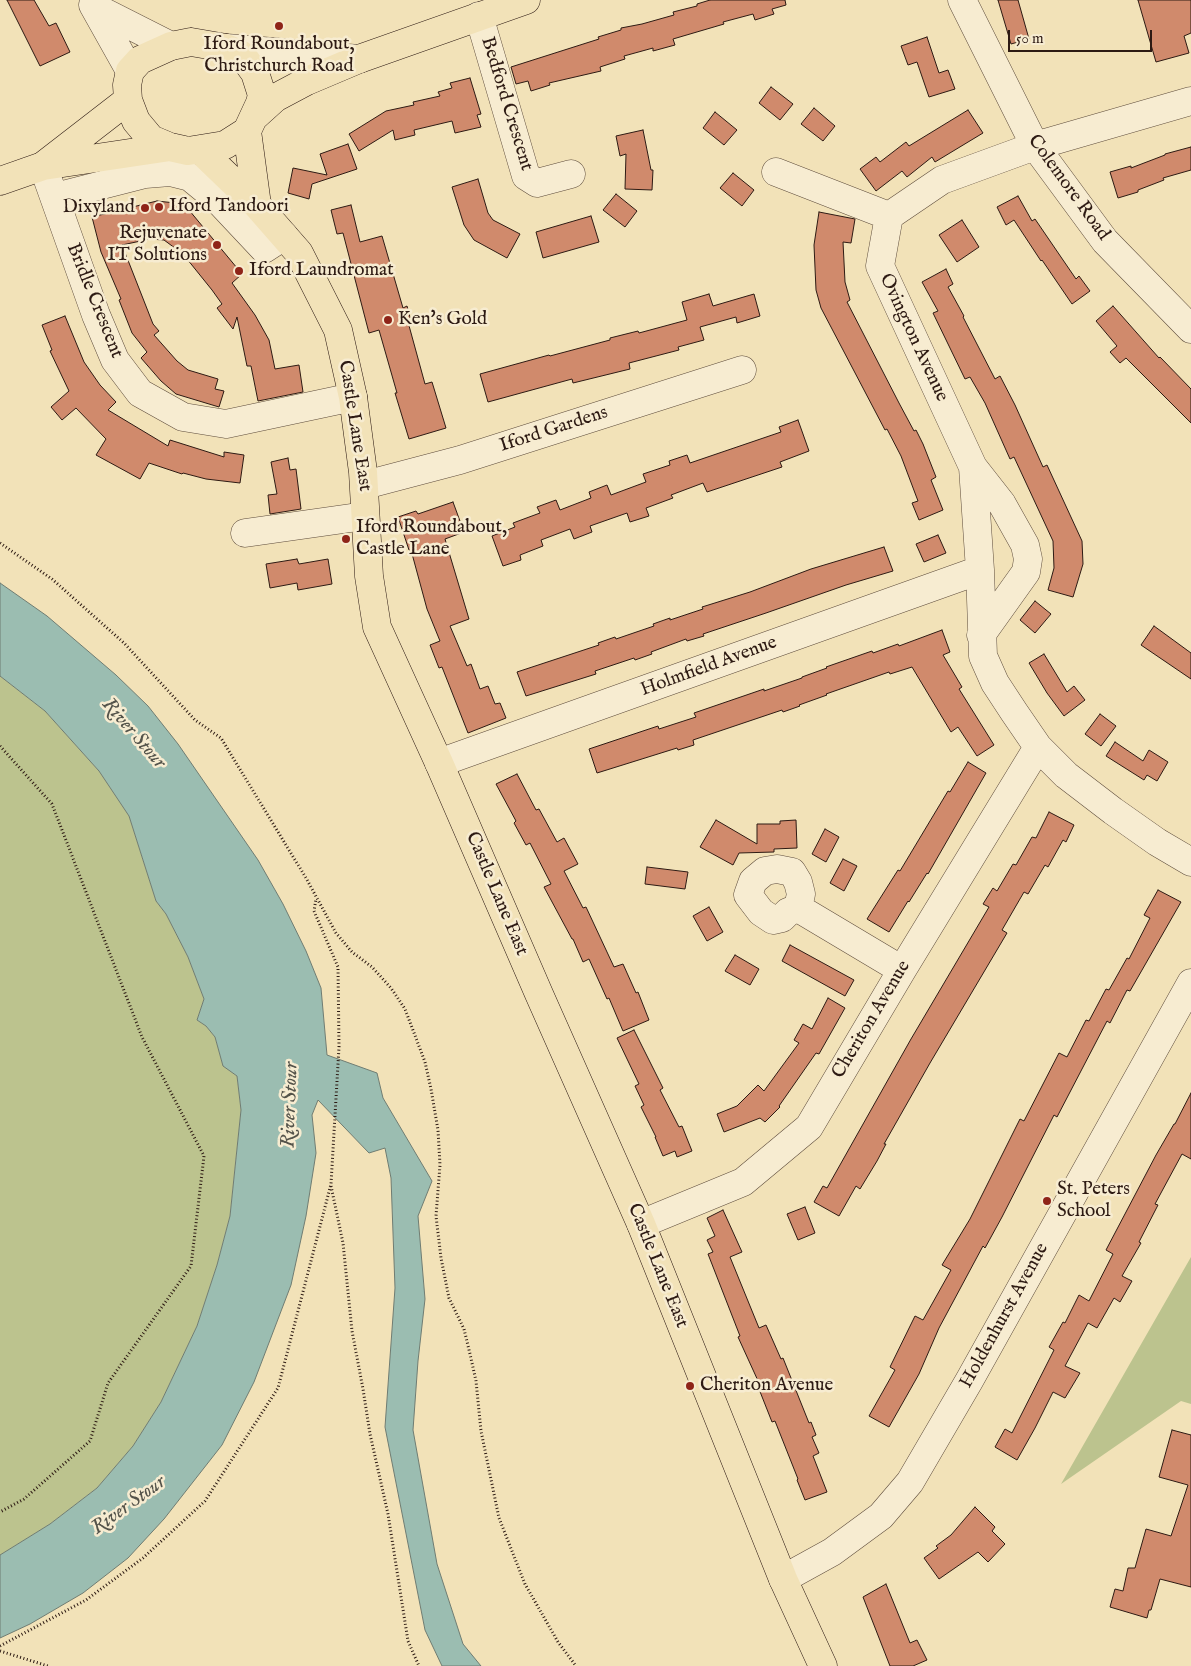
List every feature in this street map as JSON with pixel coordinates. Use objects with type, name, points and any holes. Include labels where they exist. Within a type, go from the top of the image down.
[{"type":"main road","points":[[257,205],[250,124],[262,95],[255,73],[242,55],[226,48],[191,42],[171,46],[140,60],[130,71],[126,85],[128,100],[136,121],[151,139],[170,147],[188,151],[200,150],[225,144],[250,124],[275,98],[306,81],[359,59],[526,0]]},
{"type":"main road","points":[[255,73],[306,81]]},
{"type":"main road","points":[[43,166],[128,100]]},
{"type":"main road","points":[[0,182],[43,166],[170,147]]},
{"type":"main road","name":"Castle Lane East","points":[[200,150],[257,205],[300,253],[338,330],[353,397],[365,485],[369,576],[377,627],[439,763],[538,994],[641,1224],[783,1579],[823,1666]]},
{"type":"main road","name":"Castle Lane East","points":[[783,1579],[811,1666]]},
{"type":"street","name":"Colemore Road","points":[[962,0],[1035,146],[1105,242],[1191,328]]},
{"type":"street","points":[[92,4],[171,46]]},
{"type":"street","points":[[92,4],[130,71]]},
{"type":"street","name":"Bedford Crescent","points":[[479,16],[526,176],[536,183],[571,174]]},
{"type":"street","points":[[226,48],[359,59]]},
{"type":"street","points":[[776,172],[889,216],[942,180],[1035,146],[1191,101]]},
{"type":"street","name":"Bridle Crescent","points":[[43,166],[96,315],[115,360],[140,393],[183,417],[226,424],[353,397]]},
{"type":"street","points":[[55,197],[144,174],[170,172],[190,177],[218,200],[264,249],[284,236]]},
{"type":"street","name":"Ovington Avenue","points":[[889,216],[880,266],[973,467],[1002,504],[1025,545],[1028,559],[1026,572],[981,635]]},
{"type":"street","name":"Iford Gardens","points":[[365,485],[460,460],[742,370]]},
{"type":"street","name":"Ovington Avenue","points":[[973,467],[980,570],[982,656],[995,683],[1038,747],[1066,775],[1157,842],[1191,862]]},
{"type":"street","points":[[245,533],[365,516]]},
{"type":"street","name":"Holmfield Avenue","points":[[439,763],[980,570]]},
{"type":"street","name":"Cheriton Avenue","points":[[641,1224],[743,1182],[809,1127],[1038,747]]},
{"type":"street","points":[[798,908],[902,970]]},
{"type":"street","name":"Holdenhurst Avenue","points":[[783,1579],[832,1552],[881,1516],[910,1482],[1188,995]]},
{"type":"path","points":[[0,543],[52,579],[124,643],[195,720],[221,738],[306,878],[336,933],[352,952],[372,967],[391,988],[404,1009],[425,1062],[431,1088],[438,1130],[440,1165],[436,1216],[440,1258],[449,1298],[464,1329],[470,1354],[476,1381],[482,1431],[499,1518],[525,1584],[558,1642],[576,1666]]},
{"type":"path","points":[[0,746],[52,804],[142,1037],[204,1156],[191,1266],[108,1383],[90,1441],[24,1499],[0,1512]]},
{"type":"path","points":[[0,1646],[86,1600],[143,1558],[205,1501],[278,1388],[331,1184],[340,1047],[338,966],[314,911],[316,898]]},
{"type":"path","points":[[331,1184],[343,1243],[352,1331],[370,1434],[388,1514],[408,1641],[419,1666]]},
{"type":"path","points":[[0,1651],[48,1666]]},
{"type":"green space","points":[[0,676],[45,711],[99,771],[129,816],[156,901],[166,914],[188,957],[204,999],[197,1020],[206,1026],[215,1037],[223,1065],[237,1076],[241,1110],[230,1216],[217,1265],[197,1326],[161,1402],[133,1446],[97,1488],[50,1524],[0,1555]]},
{"type":"green space","points":[[1191,1257],[1191,1404],[1181,1401],[1061,1484]]},
{"type":"water","name":"River Stour","points":[[0,583],[47,616],[116,675],[148,706],[178,744],[258,860],[283,904],[306,951],[321,988],[327,1055],[377,1073],[383,1098],[432,1181],[418,1216],[425,1299],[413,1430],[437,1564],[463,1644],[481,1666],[442,1666],[425,1630],[385,1427],[395,1288],[391,1178],[385,1148],[369,1153],[318,1100],[312,1115],[316,1153],[306,1216],[291,1285],[254,1382],[222,1445],[164,1519],[128,1558],[83,1593],[30,1624],[0,1638],[0,1555],[50,1524],[97,1488],[133,1446],[161,1402],[197,1326],[217,1265],[230,1216],[241,1110],[237,1076],[223,1066],[215,1037],[206,1026],[197,1020],[204,999],[188,957],[166,914],[156,901],[129,816],[99,771],[45,711],[0,676]]},
{"type":"building","points":[[7,0],[34,0],[49,26],[56,23],[70,52],[40,66]]},
{"type":"building","points":[[710,0],[785,0],[786,5],[772,9],[774,14],[755,20],[753,14],[723,22],[724,24],[673,39],[675,45],[653,51],[653,48],[624,56],[625,59],[600,67],[601,71],[549,83],[550,85],[531,91],[528,81],[516,84],[511,67],[599,39],[598,37],[621,30],[621,28],[674,15],[673,12],[697,6],[697,4]]},
{"type":"building","points":[[998,0],[1018,0],[1029,39],[1011,44]]},
{"type":"building","points":[[1138,0],[1191,0],[1191,33],[1184,36],[1189,53],[1156,62]]},
{"type":"building","points":[[927,37],[939,73],[948,70],[955,89],[929,97],[917,62],[908,65],[901,46]]},
{"type":"building","points":[[470,78],[481,114],[477,115],[481,127],[455,133],[452,121],[414,130],[415,135],[395,140],[393,130],[359,151],[349,134],[386,111],[414,105],[413,102],[440,96],[438,92],[452,88],[450,83]]},
{"type":"building","points":[[771,87],[793,104],[780,120],[759,103]]},
{"type":"building","points":[[814,108],[835,126],[823,141],[801,124]]},
{"type":"building","points":[[968,110],[983,133],[935,162],[932,157],[907,177],[902,171],[876,191],[860,169],[876,157],[880,162],[906,142],[909,146]]},
{"type":"building","points":[[715,112],[737,130],[724,145],[703,128]]},
{"type":"building","points":[[643,130],[651,170],[653,170],[652,190],[625,189],[626,154],[620,156],[616,136]]},
{"type":"building","points":[[348,144],[357,169],[312,184],[309,199],[288,193],[293,168],[327,175],[320,154]]},
{"type":"building","points":[[1191,147],[1191,170],[1163,178],[1164,180],[1138,190],[1138,192],[1118,198],[1110,172],[1131,166],[1131,168],[1165,154]]},
{"type":"building","points":[[733,173],[754,190],[742,206],[720,188]]},
{"type":"building","points":[[478,179],[488,213],[493,220],[520,234],[507,258],[474,240],[464,225],[452,187]]},
{"type":"building","points":[[616,194],[637,211],[625,227],[603,210]]},
{"type":"building","points":[[1018,196],[1032,221],[1035,219],[1076,279],[1079,276],[1090,291],[1072,304],[1014,220],[1006,225],[997,207]]},
{"type":"building","points":[[157,201],[184,204],[242,274],[232,283],[255,315],[269,340],[275,369],[299,365],[303,392],[258,401],[251,366],[247,366],[237,317],[233,329],[217,308],[222,304],[212,290],[183,254],[164,240],[150,239],[122,245],[153,324],[159,331],[154,335],[177,361],[188,370],[218,379],[215,389],[224,391],[219,407],[176,394],[161,381],[141,358],[147,352],[132,333],[119,300],[121,299],[101,252],[92,217]]},
{"type":"building","points":[[351,205],[360,242],[382,236],[403,308],[407,306],[411,321],[408,322],[425,384],[432,382],[446,428],[409,439],[379,330],[369,333],[343,233],[337,234],[331,210]]},
{"type":"building","points":[[819,212],[855,219],[851,243],[843,242],[845,282],[850,300],[847,302],[914,431],[916,430],[936,477],[931,480],[943,510],[919,520],[912,503],[918,501],[901,456],[887,429],[885,430],[821,308],[816,290],[814,245]]},
{"type":"building","points":[[591,216],[599,242],[543,258],[536,232]]},
{"type":"building","points":[[962,220],[979,247],[957,262],[939,235]]},
{"type":"building","points":[[946,269],[953,284],[948,287],[963,317],[995,379],[1000,376],[1043,467],[1047,465],[1082,541],[1083,564],[1073,597],[1048,590],[1054,568],[1053,541],[1014,457],[1010,459],[985,403],[970,377],[965,379],[933,313],[938,311],[922,282]]},
{"type":"building","points":[[709,294],[713,306],[754,294],[760,316],[737,323],[736,317],[700,327],[704,340],[678,347],[679,350],[629,363],[630,369],[573,383],[572,379],[488,402],[480,374],[610,340],[610,338],[638,331],[639,333],[687,320],[682,302]]},
{"type":"building","points":[[1113,306],[1159,358],[1191,389],[1191,423],[1126,358],[1120,363],[1110,352],[1117,346],[1096,321]]},
{"type":"building","points":[[65,316],[84,362],[100,385],[116,402],[108,410],[168,446],[170,440],[224,457],[224,452],[244,455],[240,483],[182,474],[149,463],[140,479],[96,455],[106,439],[76,408],[62,420],[51,407],[69,391],[50,351],[52,350],[42,325]]},
{"type":"building","points":[[798,420],[809,451],[780,462],[782,467],[707,492],[703,483],[671,495],[673,498],[646,508],[649,516],[630,522],[627,513],[590,526],[592,532],[574,539],[570,529],[541,540],[543,546],[520,555],[521,560],[503,566],[492,536],[515,527],[513,523],[540,513],[537,507],[556,500],[560,510],[591,498],[589,492],[607,485],[611,495],[646,482],[643,474],[670,465],[669,461],[687,455],[690,463],[781,432],[779,427]]},
{"type":"building","points":[[288,458],[290,470],[296,469],[301,509],[270,514],[268,495],[277,494],[271,462]]},
{"type":"building","points":[[453,502],[464,532],[445,539],[469,619],[450,626],[467,666],[471,664],[480,689],[488,686],[495,704],[500,703],[506,718],[468,733],[442,667],[439,668],[430,645],[440,641],[427,609],[411,550],[409,550],[398,517],[416,511],[418,514]]},
{"type":"building","points":[[938,535],[946,553],[924,562],[916,544]]},
{"type":"building","points":[[884,547],[893,571],[846,585],[703,634],[704,636],[687,641],[686,639],[635,660],[634,658],[595,671],[596,674],[526,696],[517,672],[599,645],[598,643],[615,637],[616,639],[654,626],[653,624],[670,618],[670,620],[703,609],[702,607],[750,592],[811,569]]},
{"type":"building","points":[[297,559],[299,564],[328,559],[332,584],[298,590],[297,583],[270,588],[266,564]]},
{"type":"building","points":[[1035,601],[1051,614],[1035,633],[1020,620]]},
{"type":"building","points":[[1154,626],[1191,653],[1191,679],[1141,645]]},
{"type":"building","points":[[942,630],[950,652],[943,655],[962,687],[959,689],[994,745],[977,756],[958,727],[951,732],[912,667],[890,674],[889,672],[826,694],[783,712],[782,710],[693,740],[694,745],[678,750],[677,748],[597,773],[589,749],[658,726],[659,729],[696,717],[694,713],[802,678],[826,667],[872,651],[873,653],[898,644],[899,646]]},
{"type":"building","points":[[1044,654],[1067,692],[1074,686],[1085,700],[1064,716],[1047,693],[1029,663]]},
{"type":"building","points":[[1100,714],[1116,726],[1101,746],[1085,734]]},
{"type":"building","points":[[1115,742],[1143,761],[1149,750],[1168,762],[1157,781],[1147,775],[1144,780],[1106,756]]},
{"type":"building","points":[[968,762],[986,773],[928,874],[908,901],[889,932],[867,919],[898,870],[900,871],[948,791],[950,792]]},
{"type":"building","points":[[517,774],[536,810],[539,809],[557,842],[564,838],[578,864],[564,871],[583,908],[586,907],[614,967],[623,964],[636,993],[638,992],[649,1020],[623,1031],[589,959],[583,962],[573,939],[544,887],[551,884],[530,843],[526,845],[514,823],[516,821],[496,784]]},
{"type":"building","points":[[1049,812],[1074,825],[1066,842],[1063,840],[1048,867],[1045,865],[1028,894],[1024,892],[1002,930],[1007,933],[930,1063],[884,1144],[886,1144],[877,1161],[860,1189],[856,1186],[839,1216],[814,1202],[823,1186],[827,1188],[911,1039],[989,907],[983,904],[993,888],[997,891],[1013,864],[1016,865],[1032,837],[1036,838]]},
{"type":"building","points":[[716,820],[757,844],[757,824],[780,824],[780,821],[796,820],[797,848],[774,849],[774,852],[739,853],[733,865],[700,847]]},
{"type":"building","points":[[825,829],[839,837],[826,862],[812,854]]},
{"type":"building","points":[[843,859],[857,866],[844,891],[830,883]]},
{"type":"building","points":[[647,867],[688,872],[685,889],[645,884]]},
{"type":"building","points":[[1158,890],[1181,902],[1130,991],[1127,990],[1110,1023],[1107,1021],[1057,1117],[1054,1115],[1002,1217],[985,1248],[983,1246],[939,1328],[919,1374],[889,1427],[869,1416],[895,1370],[890,1367],[915,1316],[923,1320],[951,1270],[942,1265],[970,1219],[1020,1119],[1024,1121],[1059,1053],[1067,1057],[1086,1020],[1089,1021],[1106,989],[1109,990],[1127,958],[1129,959],[1150,918],[1144,915]]},
{"type":"building","points":[[709,907],[723,932],[707,941],[693,916]]},
{"type":"building","points":[[790,945],[854,980],[845,996],[782,961]]},
{"type":"building","points":[[735,955],[759,969],[750,985],[725,971]]},
{"type":"building","points":[[828,998],[845,1008],[819,1054],[816,1053],[780,1107],[765,1122],[760,1118],[724,1132],[717,1114],[737,1106],[758,1085],[764,1091],[799,1043],[794,1040],[803,1024],[812,1029]]},
{"type":"building","points":[[634,1030],[663,1088],[660,1090],[679,1127],[682,1126],[692,1151],[677,1157],[675,1151],[663,1156],[641,1107],[644,1105],[635,1086],[639,1084],[617,1038]]},
{"type":"building","points":[[1191,1093],[1191,1159],[1182,1154],[1155,1204],[1158,1205],[1139,1242],[1141,1243],[1122,1276],[1132,1281],[1120,1302],[1114,1298],[1097,1328],[1088,1323],[1065,1366],[1080,1373],[1065,1398],[1053,1392],[1017,1460],[995,1447],[1005,1429],[1012,1433],[1054,1350],[1049,1347],[1063,1322],[1065,1323],[1079,1295],[1089,1301],[1113,1254],[1106,1250]]},
{"type":"building","points":[[805,1207],[815,1233],[798,1240],[787,1214]]},
{"type":"building","points":[[723,1210],[742,1252],[730,1257],[759,1328],[766,1325],[781,1359],[783,1358],[809,1423],[811,1422],[816,1435],[812,1437],[819,1453],[813,1456],[827,1492],[805,1500],[775,1421],[772,1422],[757,1384],[759,1383],[738,1337],[740,1336],[708,1254],[713,1252],[707,1240],[715,1236],[707,1218]]},
{"type":"building","points":[[1172,1430],[1191,1435],[1191,1587],[1160,1579],[1147,1618],[1110,1607],[1115,1589],[1123,1591],[1128,1568],[1135,1568],[1146,1529],[1171,1536],[1188,1485],[1159,1477]]},
{"type":"building","points":[[975,1507],[995,1527],[992,1531],[1005,1544],[988,1562],[978,1552],[939,1579],[924,1558],[951,1535]]},
{"type":"building","points":[[886,1584],[910,1643],[917,1640],[927,1660],[913,1666],[890,1666],[863,1597]]},
{"type":"place","name":"Iford Roundabout, Christchurch Road","points":[[279,26]]},
{"type":"place","name":"Iford Tandoori","points":[[159,207]]},
{"type":"place","name":"Dixyland","points":[[145,208]]},
{"type":"place","name":"Rejuvenate IT Solutions","points":[[217,245]]},
{"type":"place","name":"Iford Laundromat","points":[[239,271]]},
{"type":"place","name":"Ken's Gold","points":[[388,320]]},
{"type":"place","name":"Iford Roundabout, Castle Lane","points":[[346,539]]},
{"type":"place","name":"St. Peters School","points":[[1047,1201]]},
{"type":"place","name":"Cheriton Avenue","points":[[690,1386]]}]
